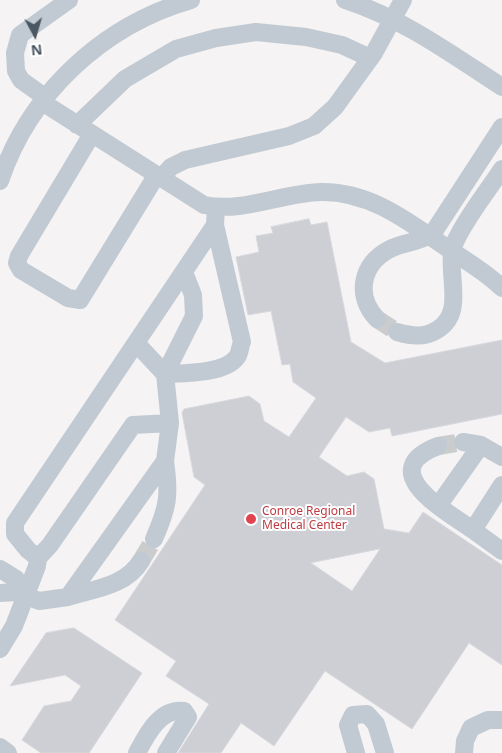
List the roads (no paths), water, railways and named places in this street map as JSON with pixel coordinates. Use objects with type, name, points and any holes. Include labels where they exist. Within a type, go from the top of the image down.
[{"type":"street","points":[[69,0],[20,35],[15,53],[16,71],[21,80],[44,100],[84,129],[191,198],[216,207],[237,207],[320,192],[342,193],[368,200],[393,212],[453,252],[502,288]]},
{"type":"street","points":[[0,181],[22,130],[69,70],[102,43],[133,23],[172,6],[192,0]]},
{"type":"street","points":[[345,0],[374,9],[415,29],[502,87]]},
{"type":"street","points":[[370,58],[342,46],[306,36],[256,32],[216,38],[176,49],[125,79],[84,129],[19,256],[17,263],[21,270],[68,298],[80,300],[159,177],[170,167],[185,160],[289,136],[314,126],[335,107],[370,58],[402,0]]},
{"type":"street","points":[[377,319],[364,303],[362,286],[365,274],[375,259],[390,249],[429,236],[502,127]]},
{"type":"street","points":[[397,332],[413,337],[431,333],[443,326],[450,317],[453,304],[451,273],[455,241],[502,169]]},
{"type":"street","points":[[136,343],[165,374],[201,373],[225,365],[237,357],[242,342],[215,225],[216,207]]},
{"type":"street","points":[[38,558],[28,550],[15,534],[16,523],[215,225]]},
{"type":"street","points":[[154,539],[166,512],[168,487],[165,462],[170,423],[165,374],[194,316],[193,295],[184,272]]},
{"type":"street","points":[[14,594],[37,566],[38,558],[50,545],[133,425],[170,423]]},
{"type":"street","points":[[463,442],[480,445],[502,458]]},
{"type":"street","points":[[438,506],[480,445]]},
{"type":"street","points":[[438,446],[425,451],[415,458],[411,470],[412,479],[419,490],[438,506],[502,551]]},
{"type":"street","points":[[68,597],[165,462]]},
{"type":"street","points":[[474,530],[502,485]]},
{"type":"street","points":[[14,594],[39,601],[68,597],[117,583],[134,572],[141,560]]},
{"type":"street","points":[[0,569],[16,579],[14,626],[0,649]]},
{"type":"street","points":[[137,753],[160,717],[173,709],[184,710],[188,717],[166,753]]},
{"type":"street","points":[[356,753],[348,724],[353,715],[368,714],[376,724],[385,753]]},
{"type":"street","points":[[464,753],[465,741],[471,728],[488,720],[502,720]]},
{"type":"street","points":[[0,748],[8,753]]},
{"type":"tunnel","points":[[377,319],[397,332]]},
{"type":"tunnel","points":[[438,446],[463,442]]},
{"type":"tunnel","points":[[141,561],[154,539]]},
{"type":"place","name":"Conroe Regional Medical Center","points":[[251,519]]}]
